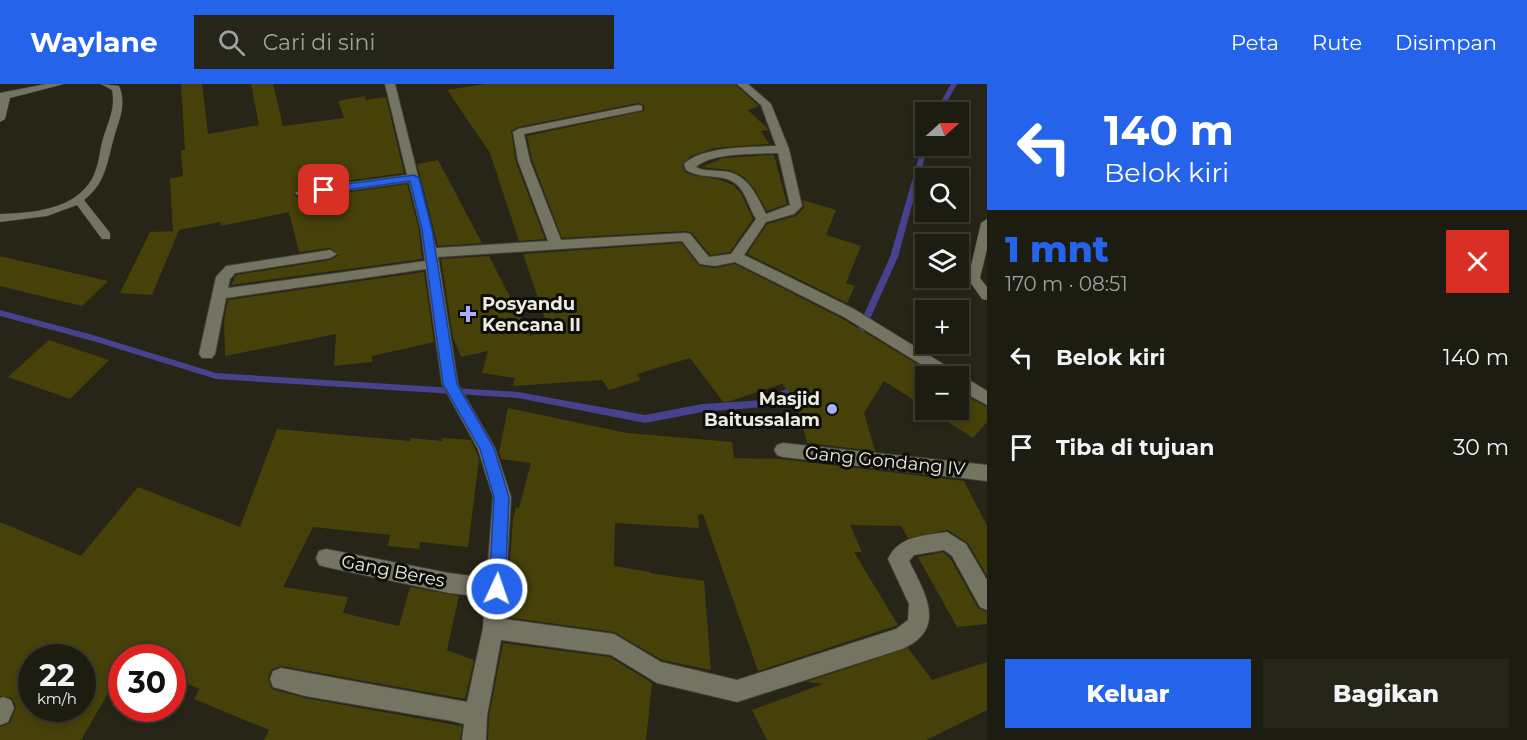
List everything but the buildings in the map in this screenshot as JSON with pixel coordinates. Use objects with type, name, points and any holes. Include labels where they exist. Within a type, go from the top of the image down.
[{"type":"street","points":[[393,84],[427,230],[450,384],[486,448],[501,497],[493,628],[476,716],[474,740]]},
{"type":"street","points":[[220,294],[431,258],[556,244],[681,237],[690,240],[699,256],[705,261],[715,262],[736,256],[762,219],[790,211],[796,206],[783,149],[766,104],[742,84]]},
{"type":"street","points":[[556,244],[524,161],[518,132],[638,108]]},
{"type":"street","points":[[762,219],[743,183],[736,177],[697,174],[690,168],[690,164],[695,160],[728,153],[783,149]]},
{"type":"street","points":[[302,193],[414,178]]},
{"type":"street","points":[[207,354],[224,277],[231,269],[330,254]]},
{"type":"street","points":[[736,256],[849,313],[935,366]]},
{"type":"street","points":[[969,388],[987,399]]},
{"type":"street","name":"Gang Gondang IV","points":[[783,450],[987,473]]},
{"type":"street","points":[[493,628],[614,645],[657,672],[737,691],[902,638],[918,625],[919,603],[898,559],[909,547],[947,541],[959,550],[987,600]]},
{"type":"street","name":"Gang Beres","points":[[326,558],[449,583],[497,589]]},
{"type":"street","points":[[281,679],[316,688],[444,706],[476,716]]},
{"type":"lane","points":[[0,119],[3,97],[25,90],[59,84]]},
{"type":"lane","points":[[0,218],[28,217],[58,210],[79,201],[95,183],[103,166],[120,101],[116,88],[106,84]]},
{"type":"lane","points":[[79,201],[106,236]]},
{"type":"lane","points":[[987,223],[974,279],[987,296]]},
{"type":"waterway","points":[[944,102],[954,84]]},
{"type":"waterway","points":[[856,341],[894,257],[922,156]]},
{"type":"waterway","points":[[0,313],[93,338],[216,376],[518,395],[645,419],[702,408],[765,403],[799,386]]},
{"type":"place","name":"Posyandu Kencana II","points":[[468,314]]},
{"type":"place","name":"Masjid Baitussalam","points":[[832,409]]},
{"type":"route","points":[[324,190],[414,178],[427,230],[450,384],[486,448],[501,497],[497,589]]}]
